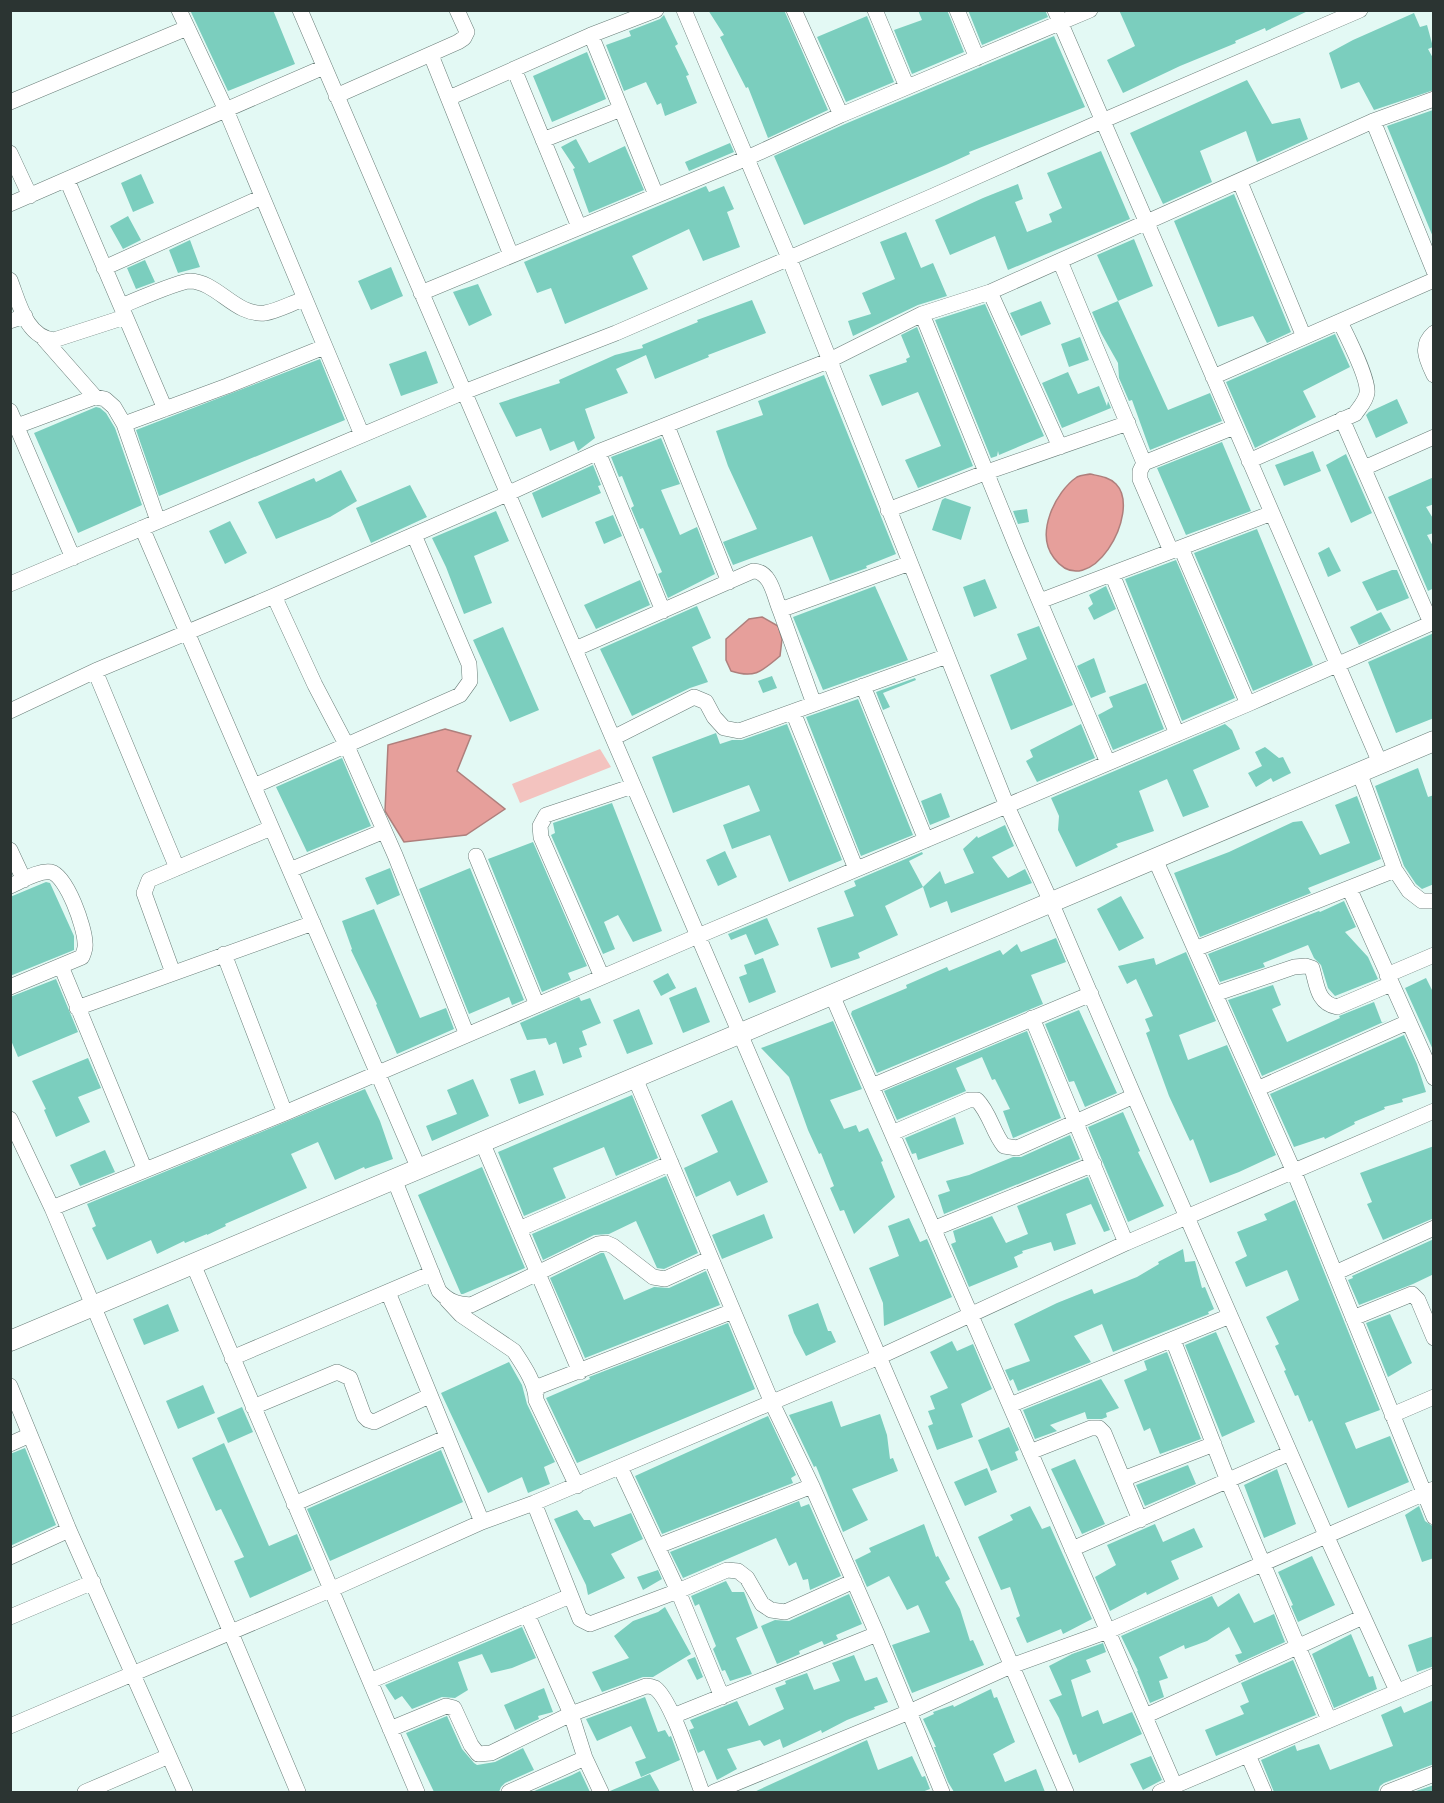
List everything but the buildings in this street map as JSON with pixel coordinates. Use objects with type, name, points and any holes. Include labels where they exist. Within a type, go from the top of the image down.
[{"type":"street","points":[[179,10],[225,110],[362,435]]},
{"type":"street","points":[[300,10],[1066,1792]]},
{"type":"street","points":[[336,96],[431,55],[464,38],[467,32],[457,10]]},
{"type":"street","points":[[449,98],[591,35],[656,10]]},
{"type":"street","points":[[684,10],[789,258],[828,361],[1007,806],[1051,902],[1326,1535],[1397,1691]]},
{"type":"street","points":[[794,10],[842,115]]},
{"type":"street","points":[[875,10],[907,87]]},
{"type":"street","points":[[957,10],[977,58]]},
{"type":"street","points":[[421,293],[747,158],[977,58],[1058,17],[1090,10]]},
{"type":"street","points":[[10,584],[464,392],[616,333],[1360,10]]},
{"type":"street","points":[[1058,17],[1380,763]]},
{"type":"street","points":[[10,102],[187,28]]},
{"type":"street","points":[[591,35],[656,195]]},
{"type":"street","points":[[431,55],[512,255]]},
{"type":"street","points":[[10,204],[324,67]]},
{"type":"street","points":[[514,69],[579,227]]},
{"type":"street","points":[[10,711],[95,671],[274,596],[598,452],[828,361],[922,314],[990,292],[1373,121],[1434,99]]},
{"type":"street","points":[[543,140],[621,109]]},
{"type":"street","points":[[1373,121],[1434,271]]},
{"type":"street","points":[[10,153],[30,196]]},
{"type":"street","points":[[67,180],[165,410]]},
{"type":"street","points":[[1240,182],[1304,337]]},
{"type":"street","points":[[104,268],[262,197]]},
{"type":"street","points":[[1060,261],[1144,463]]},
{"type":"street","points":[[10,280],[18,319],[31,326],[44,339],[95,397]]},
{"type":"street","points":[[1213,377],[1434,280]]},
{"type":"street","points":[[44,339],[54,340],[123,312],[188,281],[205,284],[228,300],[252,312],[265,313],[304,299]]},
{"type":"street","points":[[990,292],[1060,447]]},
{"type":"street","points":[[922,314],[1108,763]]},
{"type":"street","points":[[1249,461],[1355,414],[1367,394],[1366,382],[1341,321]]},
{"type":"street","points":[[1434,333],[1426,342],[1425,354],[1434,375]]},
{"type":"street","points":[[124,424],[324,347]]},
{"type":"street","points":[[17,426],[95,397],[105,399],[114,407],[124,424],[158,521]]},
{"type":"street","points":[[10,411],[73,558]]},
{"type":"street","points":[[52,1208],[285,1113],[1337,666],[1432,623],[1341,419]]},
{"type":"street","points":[[888,510],[987,472],[1128,423]]},
{"type":"street","points":[[667,426],[729,582]]},
{"type":"street","points":[[1234,427],[1144,463],[1140,471],[1140,479],[1248,704]]},
{"type":"street","points":[[1364,468],[1433,440]]},
{"type":"street","points":[[598,452],[663,611]]},
{"type":"street","points":[[1040,601],[1272,513]]},
{"type":"street","points":[[142,528],[419,1169]]},
{"type":"street","points":[[254,786],[460,695],[470,681],[469,664],[414,535]]},
{"type":"street","points":[[780,610],[910,562]]},
{"type":"street","points":[[575,649],[753,571],[761,571],[766,576],[780,610],[814,704]]},
{"type":"street","points":[[1112,574],[1177,734]]},
{"type":"street","points":[[274,596],[315,685],[346,744],[467,1035]]},
{"type":"street","points":[[613,738],[694,697],[706,702],[714,717],[724,728],[739,731],[947,656]]},
{"type":"street","points":[[95,671],[177,868]]},
{"type":"street","points":[[863,686],[926,840]]},
{"type":"street","points":[[792,712],[856,869]]},
{"type":"street","points":[[10,1341],[1434,741]]},
{"type":"street","points":[[1359,772],[1395,870],[1408,891],[1422,901],[1434,901]]},
{"type":"street","points":[[602,977],[541,837],[540,826],[546,815],[633,786]]},
{"type":"street","points":[[173,973],[144,893],[149,880],[271,828]]},
{"type":"street","points":[[290,870],[384,831]]},
{"type":"street","points":[[10,850],[17,883],[40,873],[51,872],[61,878],[78,913],[85,941],[82,957],[10,987]]},
{"type":"street","points":[[476,856],[537,1005]]},
{"type":"street","points":[[1155,859],[1294,1172],[1392,1415],[1428,1491],[1434,1517]]},
{"type":"street","points":[[1195,949],[1395,870]]},
{"type":"street","points":[[1349,888],[1434,1078]]},
{"type":"street","points":[[77,1008],[313,923]]},
{"type":"street","points":[[224,954],[285,1113]]},
{"type":"street","points":[[1215,994],[1294,966],[1305,966],[1312,968],[1322,1001],[1337,1007],[1434,955]]},
{"type":"street","points":[[61,966],[145,1170]]},
{"type":"street","points":[[872,1086],[1091,994]]},
{"type":"street","points":[[832,995],[1175,1786]]},
{"type":"street","points":[[1032,1018],[1126,1243]]},
{"type":"street","points":[[1257,1089],[1408,1022]]},
{"type":"street","points":[[635,1078],[772,1403],[812,1486],[877,1634],[942,1792]]},
{"type":"street","points":[[892,1133],[969,1100],[977,1100],[1004,1146],[1017,1148],[1134,1096]]},
{"type":"street","points":[[10,1726],[330,1590],[482,1522],[577,1486],[879,1357],[1126,1243],[1434,1111]]},
{"type":"street","points":[[10,1119],[52,1208],[298,1792]]},
{"type":"street","points":[[482,1142],[580,1372]]},
{"type":"street","points":[[519,1229],[671,1163]]},
{"type":"street","points":[[933,1228],[1094,1164]]},
{"type":"street","points":[[394,1179],[439,1291],[461,1315],[514,1351],[536,1391],[536,1400],[577,1486]]},
{"type":"street","points":[[1335,1273],[1434,1228]]},
{"type":"street","points":[[447,1300],[471,1305],[598,1244],[606,1243],[613,1246],[652,1277],[659,1279],[666,1279],[711,1258]]},
{"type":"street","points":[[192,1264],[417,1792]]},
{"type":"street","points":[[232,1358],[432,1273]]},
{"type":"street","points":[[388,1292],[482,1522]]},
{"type":"street","points":[[1353,1318],[1412,1294],[1418,1300],[1434,1338]]},
{"type":"street","points":[[536,1391],[540,1386],[733,1311]]},
{"type":"street","points":[[1010,1405],[1230,1316]]},
{"type":"street","points":[[1173,1340],[1228,1481],[1329,1720]]},
{"type":"street","points":[[253,1407],[338,1372],[350,1378],[364,1416],[374,1422],[429,1396]]},
{"type":"street","points":[[10,1386],[69,1530],[185,1792]]},
{"type":"street","points":[[1392,1415],[1434,1397]]},
{"type":"street","points":[[1030,1452],[1090,1428],[1099,1428],[1104,1433],[1140,1520]]},
{"type":"street","points":[[10,1444],[30,1435]]},
{"type":"street","points":[[294,1504],[447,1437]]},
{"type":"street","points":[[1123,1479],[1214,1444]]},
{"type":"street","points":[[1072,1550],[1290,1453]]},
{"type":"street","points":[[620,1467],[678,1591],[722,1697]]},
{"type":"street","points":[[658,1546],[812,1486]]},
{"type":"street","points":[[714,1792],[909,1712],[1011,1666],[1107,1631],[1428,1491]]},
{"type":"street","points":[[534,1503],[580,1619],[590,1624],[727,1570],[738,1571],[747,1578],[762,1604],[771,1610],[785,1612],[854,1581]]},
{"type":"street","points":[[10,1557],[69,1530]]},
{"type":"street","points":[[10,1617],[93,1582]]},
{"type":"street","points":[[370,1681],[570,1596]]},
{"type":"street","points":[[527,1614],[571,1714],[585,1758],[601,1792]]},
{"type":"street","points":[[1145,1716],[1363,1617]]},
{"type":"street","points":[[673,1716],[877,1634]]},
{"type":"street","points":[[1160,1792],[1434,1676]]},
{"type":"street","points":[[390,1729],[446,1706],[454,1708],[471,1745],[478,1754],[491,1753],[571,1714],[646,1686],[657,1689],[673,1716],[702,1792]]},
{"type":"street","points":[[1248,1755],[1264,1792]]},
{"type":"street","points":[[85,1792],[169,1756]]},
{"type":"street","points":[[509,1792],[585,1758]]},
{"type":"street","points":[[1390,1792],[1434,1774]]},
{"type":"shaded area","points":[[1090,474],[1107,478],[1116,484],[1123,497],[1123,514],[1108,549],[1096,563],[1082,570],[1068,569],[1054,558],[1049,548],[1046,537],[1047,526],[1050,514],[1061,493],[1077,477]]},
{"type":"shaded area","points":[[762,617],[778,626],[782,639],[780,656],[768,666],[752,674],[731,671],[726,660],[726,639],[749,619]]},
{"type":"shaded area","points":[[445,729],[471,736],[457,771],[505,809],[466,835],[404,842],[385,811],[388,745]]},
{"type":"shaded area","points":[[600,749],[611,767],[520,803],[512,784]]}]
